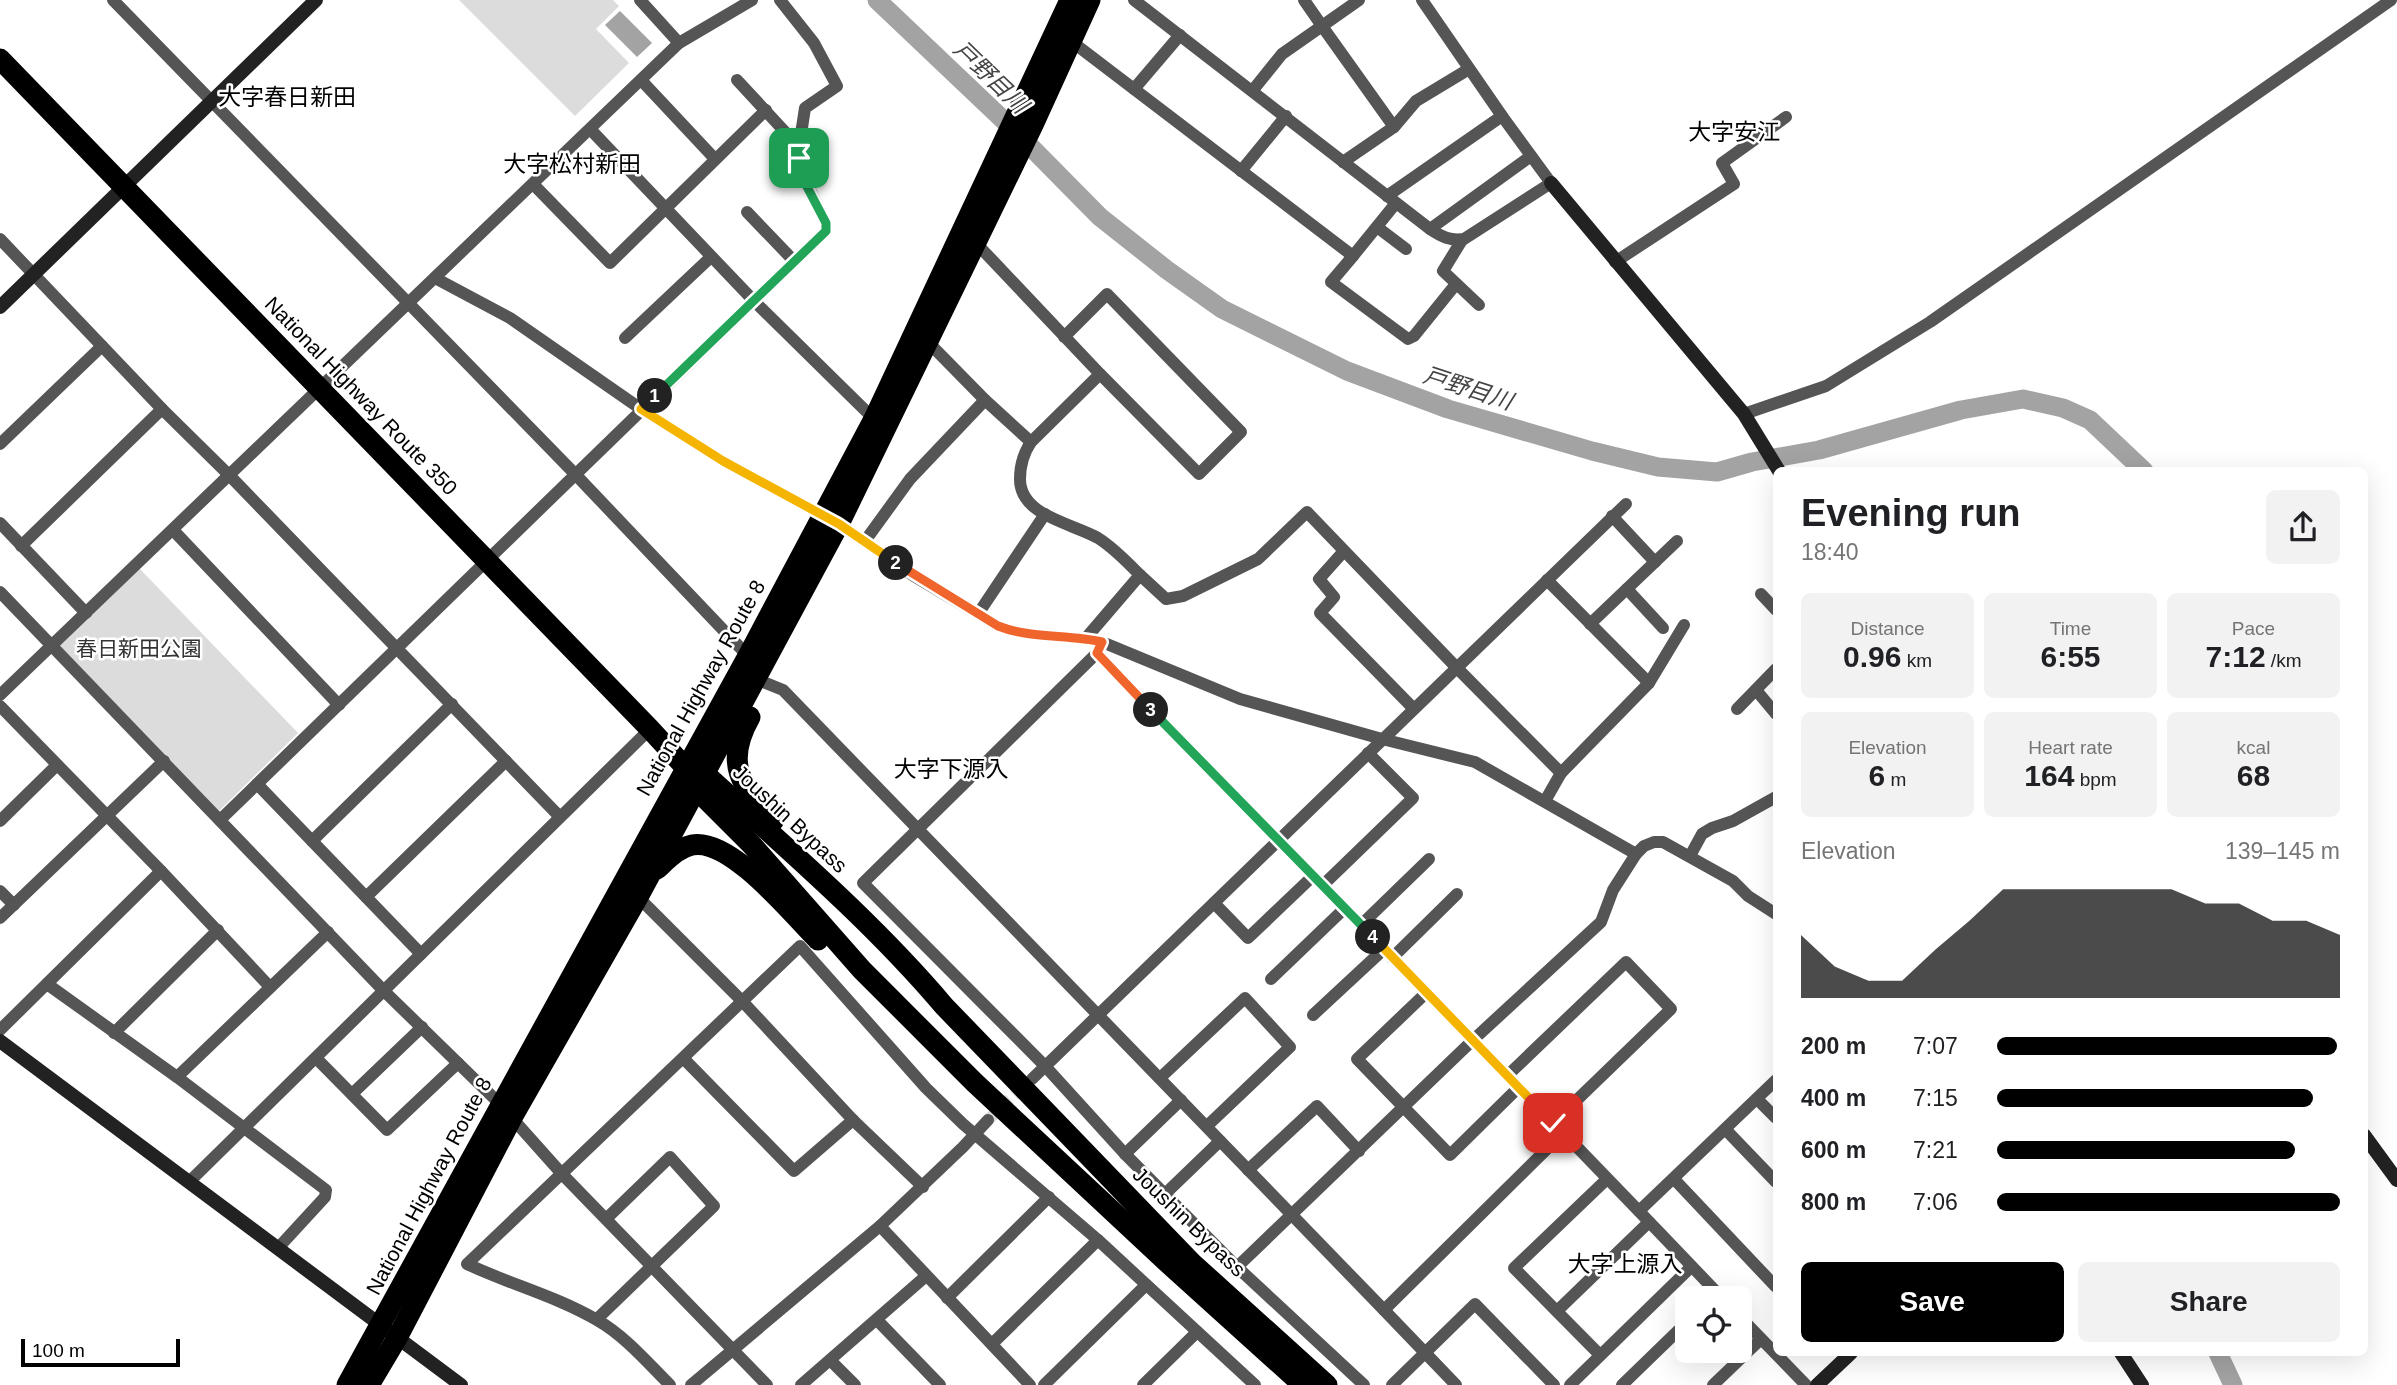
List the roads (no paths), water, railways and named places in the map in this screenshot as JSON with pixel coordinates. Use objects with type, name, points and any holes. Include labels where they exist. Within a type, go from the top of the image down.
[{"type":"highway","name":"National Highway Route 8","points":[[1025,119],[1070,0]]},
{"type":"highway","name":"National Highway Route 8","points":[[369,1385],[390,1331],[588,948],[695,776],[761,681],[793,629],[831,520],[874,419],[1025,119],[1071,41],[1090,0]]},
{"type":"highway","name":"National Highway Route 350","points":[[0,60],[695,776]]},
{"type":"highway","name":"National Highway Route 8","points":[[506,1111],[642,888],[748,656],[831,520],[928,342],[976,243],[1008,154]]},
{"type":"highway","points":[[761,681],[737,744],[736,758],[741,779],[757,802],[856,902],[912,968]]},
{"type":"highway","name":"Joushin Bypass","points":[[695,776],[841,899],[912,968],[961,1024],[1183,1253],[1327,1385]]},
{"type":"highway","name":"Joushin Bypass","points":[[695,776],[751,845],[862,970],[975,1083],[1303,1385]]},
{"type":"highway","points":[[642,888],[681,848],[695,844],[721,849],[740,862],[853,975],[975,1083]]},
{"type":"highway","name":"National Highway Route 8","points":[[347,1385],[390,1331]]},
{"type":"street","points":[[113,0],[575,474],[748,656]]},
{"type":"street","points":[[0,307],[316,0]]},
{"type":"street","points":[[640,0],[679,43]]},
{"type":"street","points":[[0,695],[679,43],[752,0]]},
{"type":"street","points":[[220,820],[826,231],[826,223],[800,169],[799,147],[805,108],[837,86],[814,43],[780,0]]},
{"type":"street","points":[[1134,0],[1430,229],[1443,237],[1462,240]]},
{"type":"street","points":[[1304,0],[1394,127]]},
{"type":"street","points":[[1253,90],[1282,54],[1359,0]]},
{"type":"street","points":[[1422,0],[1551,183],[1744,414],[1777,467]]},
{"type":"street","points":[[1744,414],[1826,386],[1930,322],[2391,0]]},
{"type":"street","points":[[1134,89],[1180,35]]},
{"type":"street","points":[[1071,41],[1353,256]]},
{"type":"street","points":[[1343,162],[1394,127],[1416,101],[1469,69]]},
{"type":"street","points":[[641,80],[715,159]]},
{"type":"street","points":[[737,80],[799,147]]},
{"type":"street","points":[[533,184],[610,263],[766,110]]},
{"type":"street","points":[[1241,171],[1286,116]]},
{"type":"street","points":[[1456,284],[1414,336],[1408,339],[1331,282],[1377,227],[1392,200],[1502,116]]},
{"type":"street","points":[[1615,262],[1734,184],[1722,163],[1786,117]]},
{"type":"street","points":[[590,129],[753,300],[874,419]]},
{"type":"street","points":[[1430,229],[1531,156]]},
{"type":"street","points":[[1479,305],[1443,271],[1462,240],[1551,183]]},
{"type":"street","points":[[747,212],[794,261]]},
{"type":"street","points":[[1377,227],[1406,250]]},
{"type":"street","points":[[0,239],[560,817]]},
{"type":"street","points":[[976,243],[1064,337],[1199,474],[1241,432],[1107,293],[1064,337]]},
{"type":"street","points":[[625,338],[711,257]]},
{"type":"street","points":[[435,278],[510,318],[641,409],[723,461],[831,520],[914,576],[978,614],[1012,632],[1086,638],[1099,648],[1318,881],[1649,1222],[1707,1286]]},
{"type":"street","points":[[928,342],[1031,442]]},
{"type":"street","points":[[0,444],[102,346]]},
{"type":"street","points":[[1100,374],[1031,442],[1021,462],[1021,492],[1031,504],[1045,514],[1109,545],[1166,599],[1183,596],[1258,559],[1307,512],[1561,773]]},
{"type":"street","points":[[865,541],[910,478],[985,400]]},
{"type":"street","points":[[21,546],[162,409]]},
{"type":"street","points":[[1032,1079],[1626,503]]},
{"type":"street","points":[[978,614],[1045,514]]},
{"type":"street","points":[[1612,516],[1655,562]]},
{"type":"street","points":[[0,523],[86,613]]},
{"type":"street","points":[[173,530],[339,705]]},
{"type":"street","points":[[1590,624],[1677,541]]},
{"type":"street","points":[[1344,551],[1319,579],[1334,597],[1320,613],[1413,708]]},
{"type":"street","points":[[1086,638],[1140,575]]},
{"type":"street","points":[[1548,580],[1649,683]]},
{"type":"street","points":[[1627,589],[1663,628]]},
{"type":"street","points":[[0,592],[383,990],[506,1111],[562,1174],[654,1266],[766,1385]]},
{"type":"street","points":[[1761,594],[1773,607]]},
{"type":"street","points":[[1545,801],[1561,773],[1649,683],[1684,625]]},
{"type":"street","points":[[1099,648],[1240,698],[1382,739],[1475,762],[1636,854]]},
{"type":"street","points":[[1099,648],[863,883],[1045,1066],[1125,1154],[1237,1267],[1364,1385]]},
{"type":"street","points":[[1737,709],[1773,672]]},
{"type":"street","points":[[761,681],[783,690],[1456,1385]]},
{"type":"street","points":[[1756,690],[1773,710]]},
{"type":"street","points":[[312,841],[452,704]]},
{"type":"street","points":[[0,706],[270,987]]},
{"type":"street","points":[[190,1181],[650,729]]},
{"type":"street","points":[[1214,903],[1248,938],[1413,798],[1368,753]]},
{"type":"street","points":[[0,918],[164,761]]},
{"type":"street","points":[[366,897],[506,761]]},
{"type":"street","points":[[0,821],[57,765]]},
{"type":"street","points":[[257,784],[421,954]]},
{"type":"street","points":[[1690,856],[1702,834],[1743,816],[1773,799]]},
{"type":"street","points":[[1237,1267],[1473,1040],[1601,922],[1613,890],[1644,846],[1663,842],[1732,881],[1748,896],[1773,912]]},
{"type":"street","points":[[1361,925],[1429,859]]},
{"type":"street","points":[[0,1030],[161,871]]},
{"type":"street","points":[[642,888],[853,1120],[922,1187]]},
{"type":"street","points":[[0,891],[14,905]]},
{"type":"street","points":[[1314,1015],[1457,894]]},
{"type":"street","points":[[1271,979],[1345,908]]},
{"type":"street","points":[[114,1033],[218,930]]},
{"type":"street","points":[[177,1077],[328,932]]},
{"type":"street","points":[[670,1385],[619,1335],[597,1320],[467,1264],[800,946],[926,1088],[963,1124],[1098,1240],[1255,1385]]},
{"type":"street","points":[[1508,1075],[1626,962],[1671,1009],[1553,1123]]},
{"type":"street","points":[[47,984],[177,1077],[326,1190],[325,1196],[279,1247]]},
{"type":"street","points":[[1426,993],[1357,1059],[1450,1155],[1519,1087]]},
{"type":"street","points":[[1160,1078],[1245,998],[1290,1046],[1206,1126]]},
{"type":"street","points":[[352,1094],[422,1027]]},
{"type":"street","points":[[0,1041],[461,1385]]},
{"type":"street","points":[[316,1058],[387,1130],[457,1063]]},
{"type":"street","points":[[684,1059],[794,1171],[853,1120]]},
{"type":"street","points":[[1639,1212],[1773,1083]]},
{"type":"street","points":[[1757,1099],[1773,1115]]},
{"type":"street","points":[[1125,1154],[1181,1100]]},
{"type":"street","points":[[1248,1170],[1317,1106],[1359,1151]]},
{"type":"street","points":[[691,1385],[880,1226],[988,1120]]},
{"type":"street","points":[[1726,1130],[1773,1176]]},
{"type":"street","points":[[1384,1310],[1563,1133]]},
{"type":"street","points":[[2368,1140],[2397,1180]]},
{"type":"street","points":[[1165,1194],[1220,1141]]},
{"type":"street","points":[[597,1320],[714,1206],[670,1157],[606,1219]]},
{"type":"street","points":[[1601,1355],[1514,1268],[1607,1179]]},
{"type":"street","points":[[1674,1179],[1773,1284]]},
{"type":"street","points":[[947,1298],[1049,1197]]},
{"type":"street","points":[[1557,1311],[1649,1222]]},
{"type":"street","points":[[880,1226],[1030,1385]]},
{"type":"street","points":[[992,1344],[1098,1240]]},
{"type":"street","points":[[1570,1385],[1691,1267]]},
{"type":"street","points":[[801,1385],[926,1276]]},
{"type":"street","points":[[1044,1385],[1146,1285]]},
{"type":"street","points":[[1392,1385],[1475,1304],[1554,1385]]},
{"type":"street","points":[[877,1320],[940,1385]]},
{"type":"street","points":[[1752,1330],[1773,1352]]},
{"type":"street","points":[[1143,1385],[1197,1332]]},
{"type":"street","points":[[1622,1385],[1675,1333]]},
{"type":"street","points":[[1713,1385],[1760,1339]]},
{"type":"street","points":[[1777,1356],[1806,1385]]},
{"type":"street","points":[[1818,1385],[1844,1356]]},
{"type":"street","points":[[2123,1356],[2142,1385]]},
{"type":"street","points":[[830,1360],[855,1385]]},
{"type":"street","points":[[1581,1374],[1591,1385]]},
{"type":"waterway","name":"戸野目川","points":[[877,0],[1015,131],[1100,217],[1167,270],[1222,309],[1347,371],[1448,409],[1592,451],[1658,467],[1717,472],[1752,462],[1819,450],[1961,410],[2023,399],[2063,408],[2090,420],[2140,467]]},
{"type":"waterway","name":"戸野目川","points":[[2219,1356],[2233,1385]]},
{"type":"tunnel","points":[[988,1120],[1026,1084]]},
{"type":"district","name":"大字春日新田","points":[[287,97]]},
{"type":"district","name":"大字安江","points":[[1734,132]]},
{"type":"district","name":"大字松村新田","points":[[572,164]]},
{"type":"district","name":"大字下源入","points":[[951,769]]},
{"type":"district","name":"大字上源入","points":[[1625,1264]]},
{"type":"park label","name":"春日新田公園","points":[[139,649]]}]
